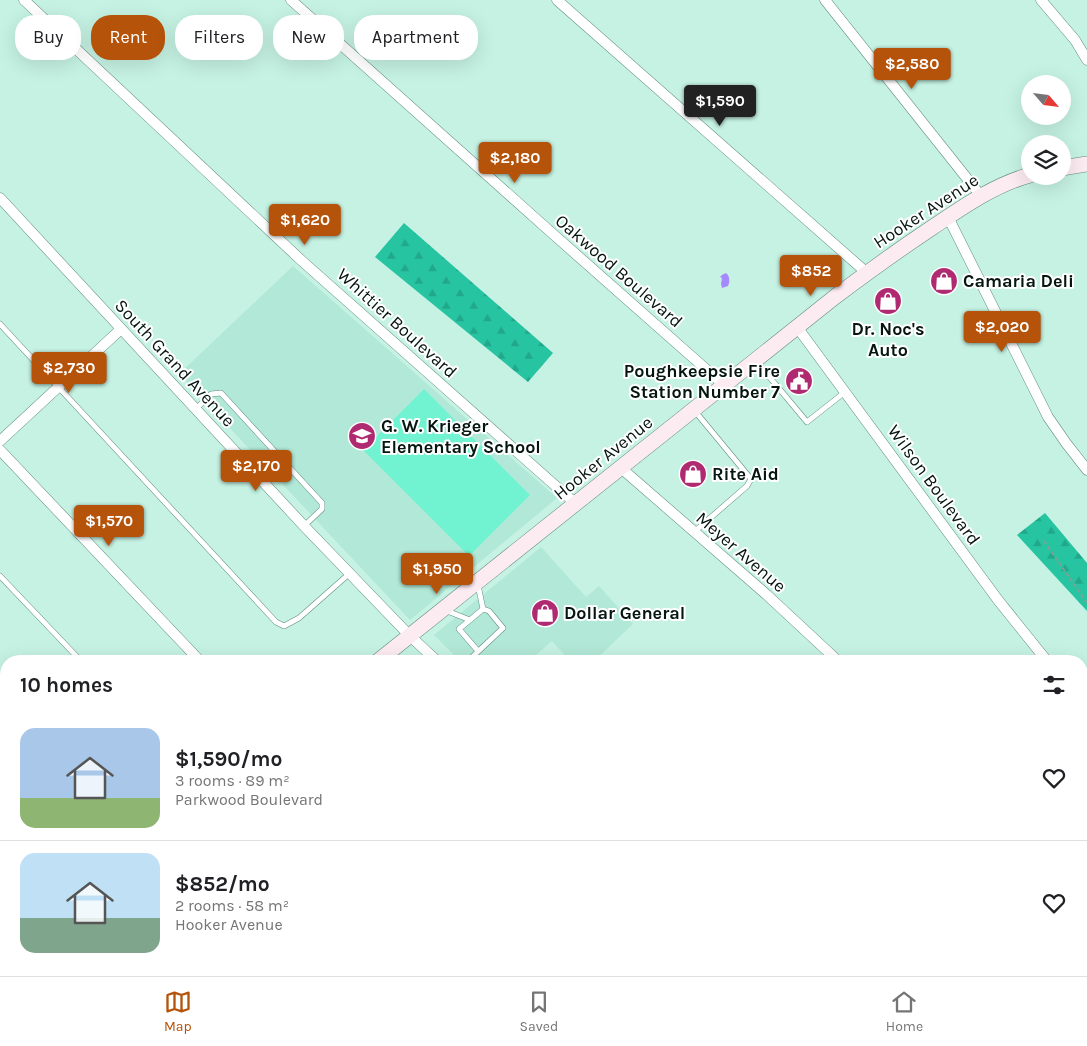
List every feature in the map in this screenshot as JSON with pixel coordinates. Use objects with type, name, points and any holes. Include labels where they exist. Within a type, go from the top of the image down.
[{"type":"street","name":"Whittier Boulevard","points":[[24,0],[302,261],[576,504]]},
{"type":"street","name":"Oakwood Boulevard","points":[[291,0],[724,385]]},
{"type":"street","points":[[557,0],[866,273]]},
{"type":"street","points":[[824,0],[981,196]]},
{"type":"street","points":[[1041,0],[1075,40],[1087,60]]},
{"type":"street","points":[[1071,167],[1087,164]]},
{"type":"street","name":"Hooker Avenue","points":[[386,655],[866,273],[981,196],[1021,178]]},
{"type":"street","name":"South Grand Avenue","points":[[0,198],[304,526],[430,655]]},
{"type":"street","points":[[948,217],[1048,417],[1087,470]]},
{"type":"street","name":"Wilson Boulevard","points":[[797,327],[998,600],[1042,655]]},
{"type":"street","points":[[0,441],[121,329]]},
{"type":"street","points":[[0,450],[194,655]]},
{"type":"street","name":"Meyer Avenue","points":[[620,468],[767,595],[832,655]]},
{"type":"lane","points":[[0,324],[276,622],[284,626],[299,618],[350,573]]},
{"type":"lane","points":[[756,360],[807,422],[845,392]]},
{"type":"lane","points":[[196,409],[211,394],[221,393],[322,502],[322,509],[304,526]]},
{"type":"lane","points":[[694,409],[751,479],[747,486],[694,532]]},
{"type":"lane","points":[[0,576],[76,655]]},
{"type":"lane","points":[[478,582],[483,608]]},
{"type":"lane","points":[[478,651],[459,629],[483,608]]},
{"type":"lane","points":[[474,655],[503,628],[489,611],[483,608]]},
{"type":"lane","points":[[443,609],[470,620]]},
{"type":"path","points":[[1044,541],[1087,603]]},
{"type":"shaded area","name":"G. W. Krieger Elementary School","points":[[293,266],[557,498],[410,620],[179,374]]},
{"type":"shaded area","points":[[726,273],[729,277],[729,284],[722,288],[722,278],[720,277]]},
{"type":"shaded area","points":[[541,547],[586,597],[599,586],[633,624],[600,655],[565,655],[552,641],[536,655],[454,655],[434,635]]},
{"type":"green space","points":[[404,223],[553,353],[528,382],[375,257]]},
{"type":"green space","points":[[424,389],[530,495],[469,556],[363,450]]},
{"type":"green space","points":[[1045,513],[1087,563],[1087,611],[1017,535]]},
{"type":"place","name":"Camaria Deli","points":[[944,281]]},
{"type":"place","name":"Dr. Noc's Auto","points":[[888,301]]},
{"type":"place","name":"Poughkeepsie Fire Station Number 7","points":[[799,381]]},
{"type":"place","name":"G. W. Krieger Elementary School","points":[[362,436]]},
{"type":"place","name":"Rite Aid","points":[[693,474]]},
{"type":"place","name":"Dollar General","points":[[545,613]]}]
